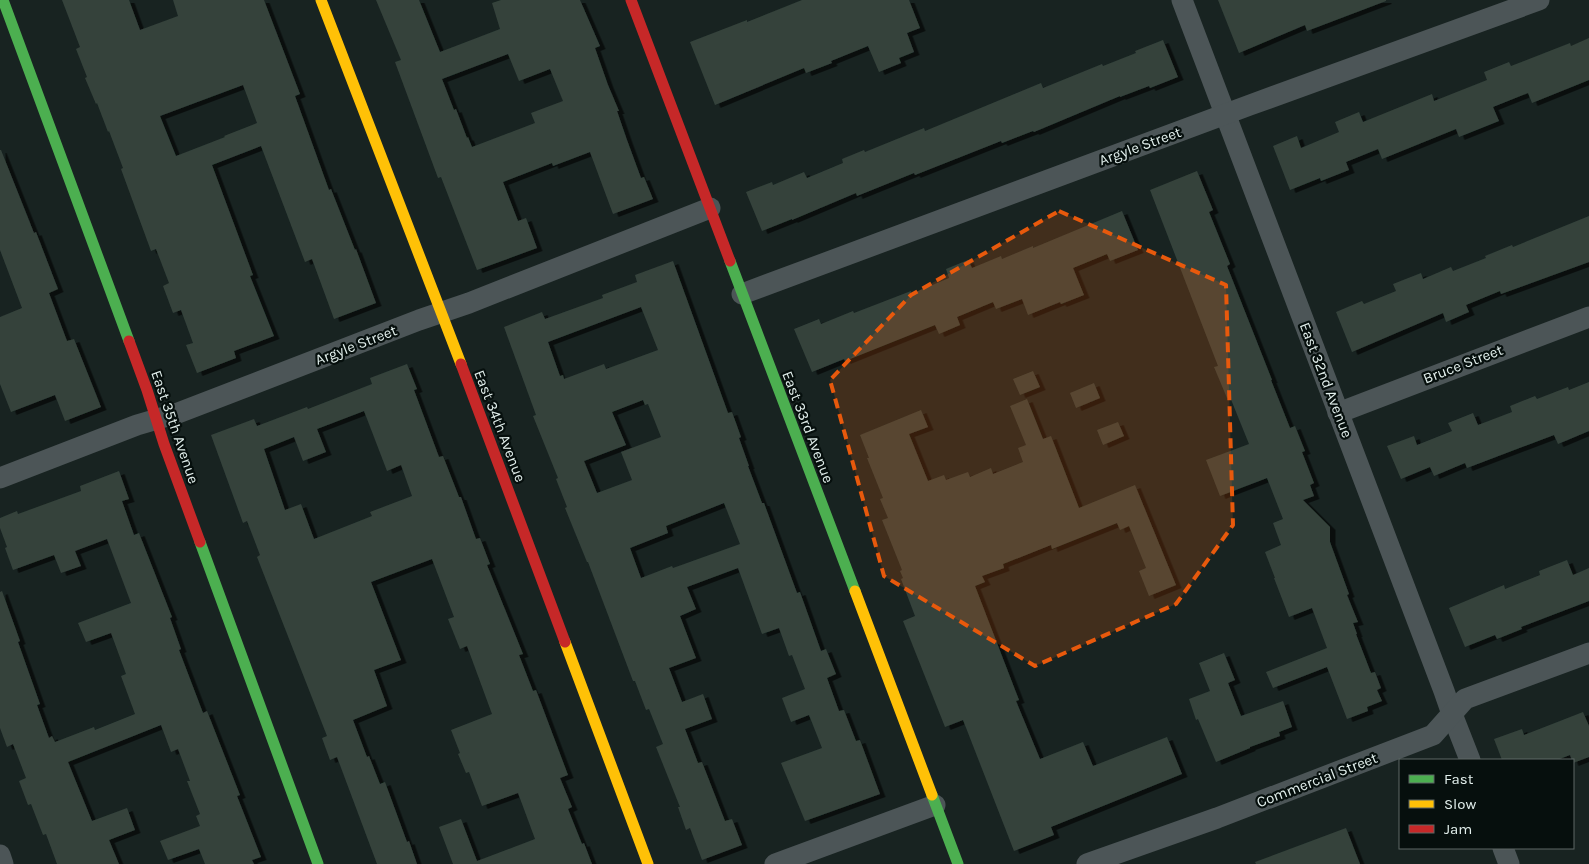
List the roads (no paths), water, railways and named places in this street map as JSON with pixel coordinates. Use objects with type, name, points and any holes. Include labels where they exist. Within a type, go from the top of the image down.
[{"type":"street","name":"East 35th Avenue","points":[[3,0],[147,390],[164,444],[318,864]]},
{"type":"street","name":"East 34th Avenue","points":[[321,0],[648,864]]},
{"type":"street","name":"East 32nd Avenue","points":[[1182,0],[1470,759]]},
{"type":"street","name":"Argyle Street","points":[[742,294],[1539,0]]},
{"type":"street","name":"East 33rd Avenue","points":[[635,1],[742,294],[958,864]]},
{"type":"street","name":"Argyle Street","points":[[0,478],[137,425],[178,413],[441,313],[710,208]]},
{"type":"street","name":"Bruce Street","points":[[1338,412],[1589,317]]},
{"type":"street","name":"Commercial Street","points":[[1087,864],[1226,814],[1433,735],[1465,699],[1589,653]]},
{"type":"street","points":[[775,864],[935,804]]},
{"type":"street","points":[[1503,849],[1509,864]]},
{"type":"street","points":[[0,855],[3,864]]}]
